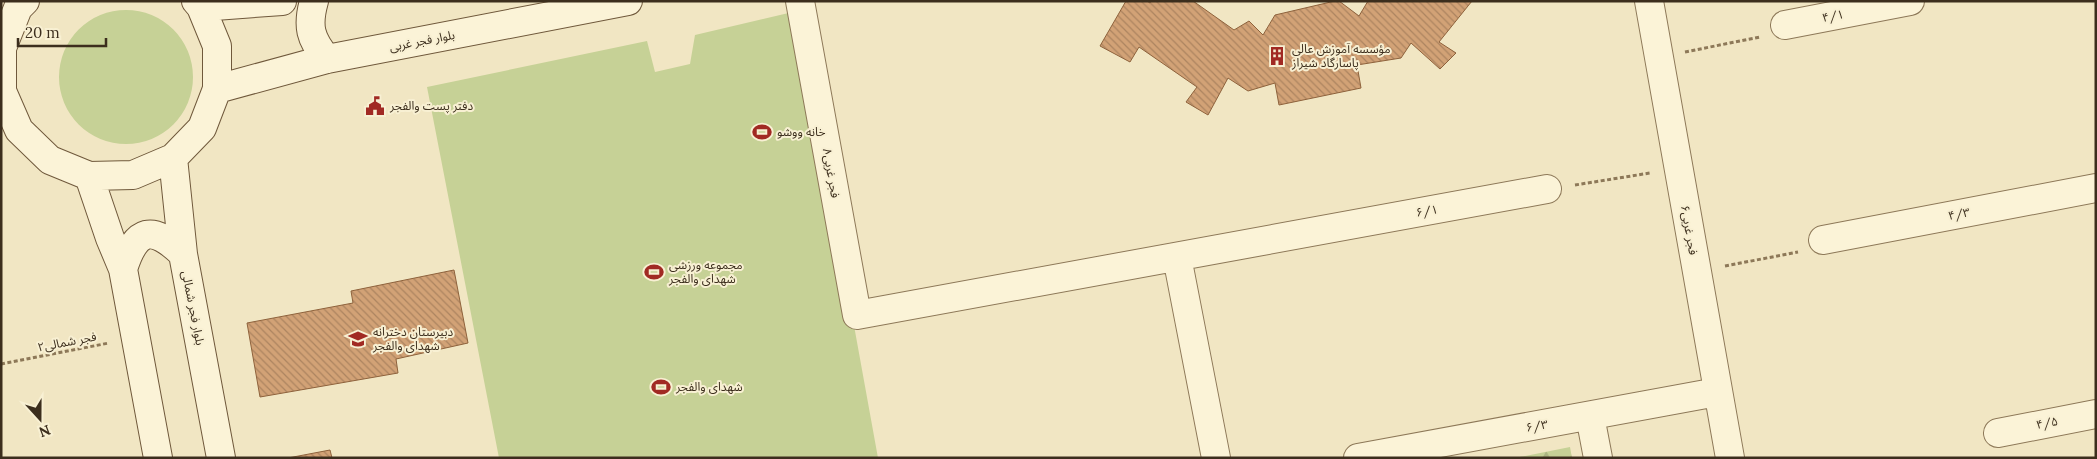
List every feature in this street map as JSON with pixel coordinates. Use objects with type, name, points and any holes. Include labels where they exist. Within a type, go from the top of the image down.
[{"type":"street","points":[[25,1],[18,8],[2,48],[2,91],[10,130],[50,160],[89,176],[133,175],[173,158],[202,128],[217,89],[217,46],[198,4],[282,1]]},
{"type":"street","points":[[314,1],[310,16],[310,30],[320,51],[327,59]]},
{"type":"street","name":"بلوار فجر غربی","points":[[217,89],[327,59],[628,1]]},
{"type":"street","name":"فجر غربی۸","points":[[800,1],[857,315]]},
{"type":"street","name":"فجر غربی۶","points":[[1649,1],[1730,458]]},
{"type":"street","name":"۴/۱","points":[[1785,26],[1910,1]]},
{"type":"street","name":"بلوار فجر شمالی","points":[[173,158],[183,254],[222,458]]},
{"type":"street","points":[[89,176],[110,238],[123,269],[158,458]]},
{"type":"street","name":"۴/۳","points":[[1823,240],[2096,188]]},
{"type":"street","name":"۶/۱","points":[[857,315],[1547,189]]},
{"type":"street","points":[[123,269],[128,253],[136,242],[147,234],[156,234],[168,239],[183,254]]},
{"type":"street","points":[[1178,257],[1216,458]]},
{"type":"street","name":"۶/۳","points":[[1358,458],[1717,392]]},
{"type":"street","name":"۴/۵","points":[[1998,433],[2096,414]]},
{"type":"street","points":[[1590,416],[1598,458]]},
{"type":"path","points":[[1659,57],[1786,32],[1785,26]]},
{"type":"path","points":[[1547,189],[1678,168]]},
{"type":"path","points":[[1696,271],[1823,248],[1823,240]]},
{"type":"path","name":"فجر شمالی۲","points":[[1,364],[136,338]]},
{"type":"green space","points":[[126,10],[152,15],[163,21],[173,30],[182,40],[188,51],[193,77],[188,103],[182,114],[173,124],[163,133],[152,139],[126,144],[100,139],[89,133],[79,124],[70,114],[64,103],[59,77],[64,51],[70,40],[79,30],[89,21],[100,15]]},
{"type":"green space","name":"مجموعه ورزشی شهدای والفجر","points":[[797,11],[878,458],[499,458],[427,87],[647,41],[655,72],[690,64],[695,35]]},
{"type":"green space","points":[[1570,447],[1572,458],[1515,458]]},
{"type":"building","name":"مؤسسه آموزش عالی پاسارگاد شیراز","points":[[1126,1],[1147,1],[1150,3],[1151,1],[1193,1],[1234,30],[1249,21],[1263,35],[1275,15],[1335,1],[1339,1],[1359,16],[1368,1],[1472,1],[1439,42],[1456,53],[1440,69],[1411,43],[1401,58],[1357,65],[1361,88],[1279,105],[1275,83],[1248,91],[1228,78],[1208,115],[1186,102],[1197,87],[1139,47],[1130,62],[1100,46]]},
{"type":"building","points":[[454,270],[468,343],[396,359],[398,373],[260,397],[247,323],[353,303],[351,291]]},
{"type":"building","points":[[330,450],[332,458],[288,458]]},
{"type":"place","name":"مؤسسه آموزش عالی پاسارگاد شیراز","points":[[1277,56]]},
{"type":"place","name":"دفتر پست والفجر","points":[[375,106]]},
{"type":"place","name":"خانه ووشو","points":[[762,132]]},
{"type":"place","name":"مجموعه ورزشی شهدای والفجر","points":[[654,272]]},
{"type":"place","name":"دبیرستان دخترانه شهدای والفجر","points":[[358,339]]},
{"type":"place","name":"شهدای والفجر","points":[[661,387]]}]
